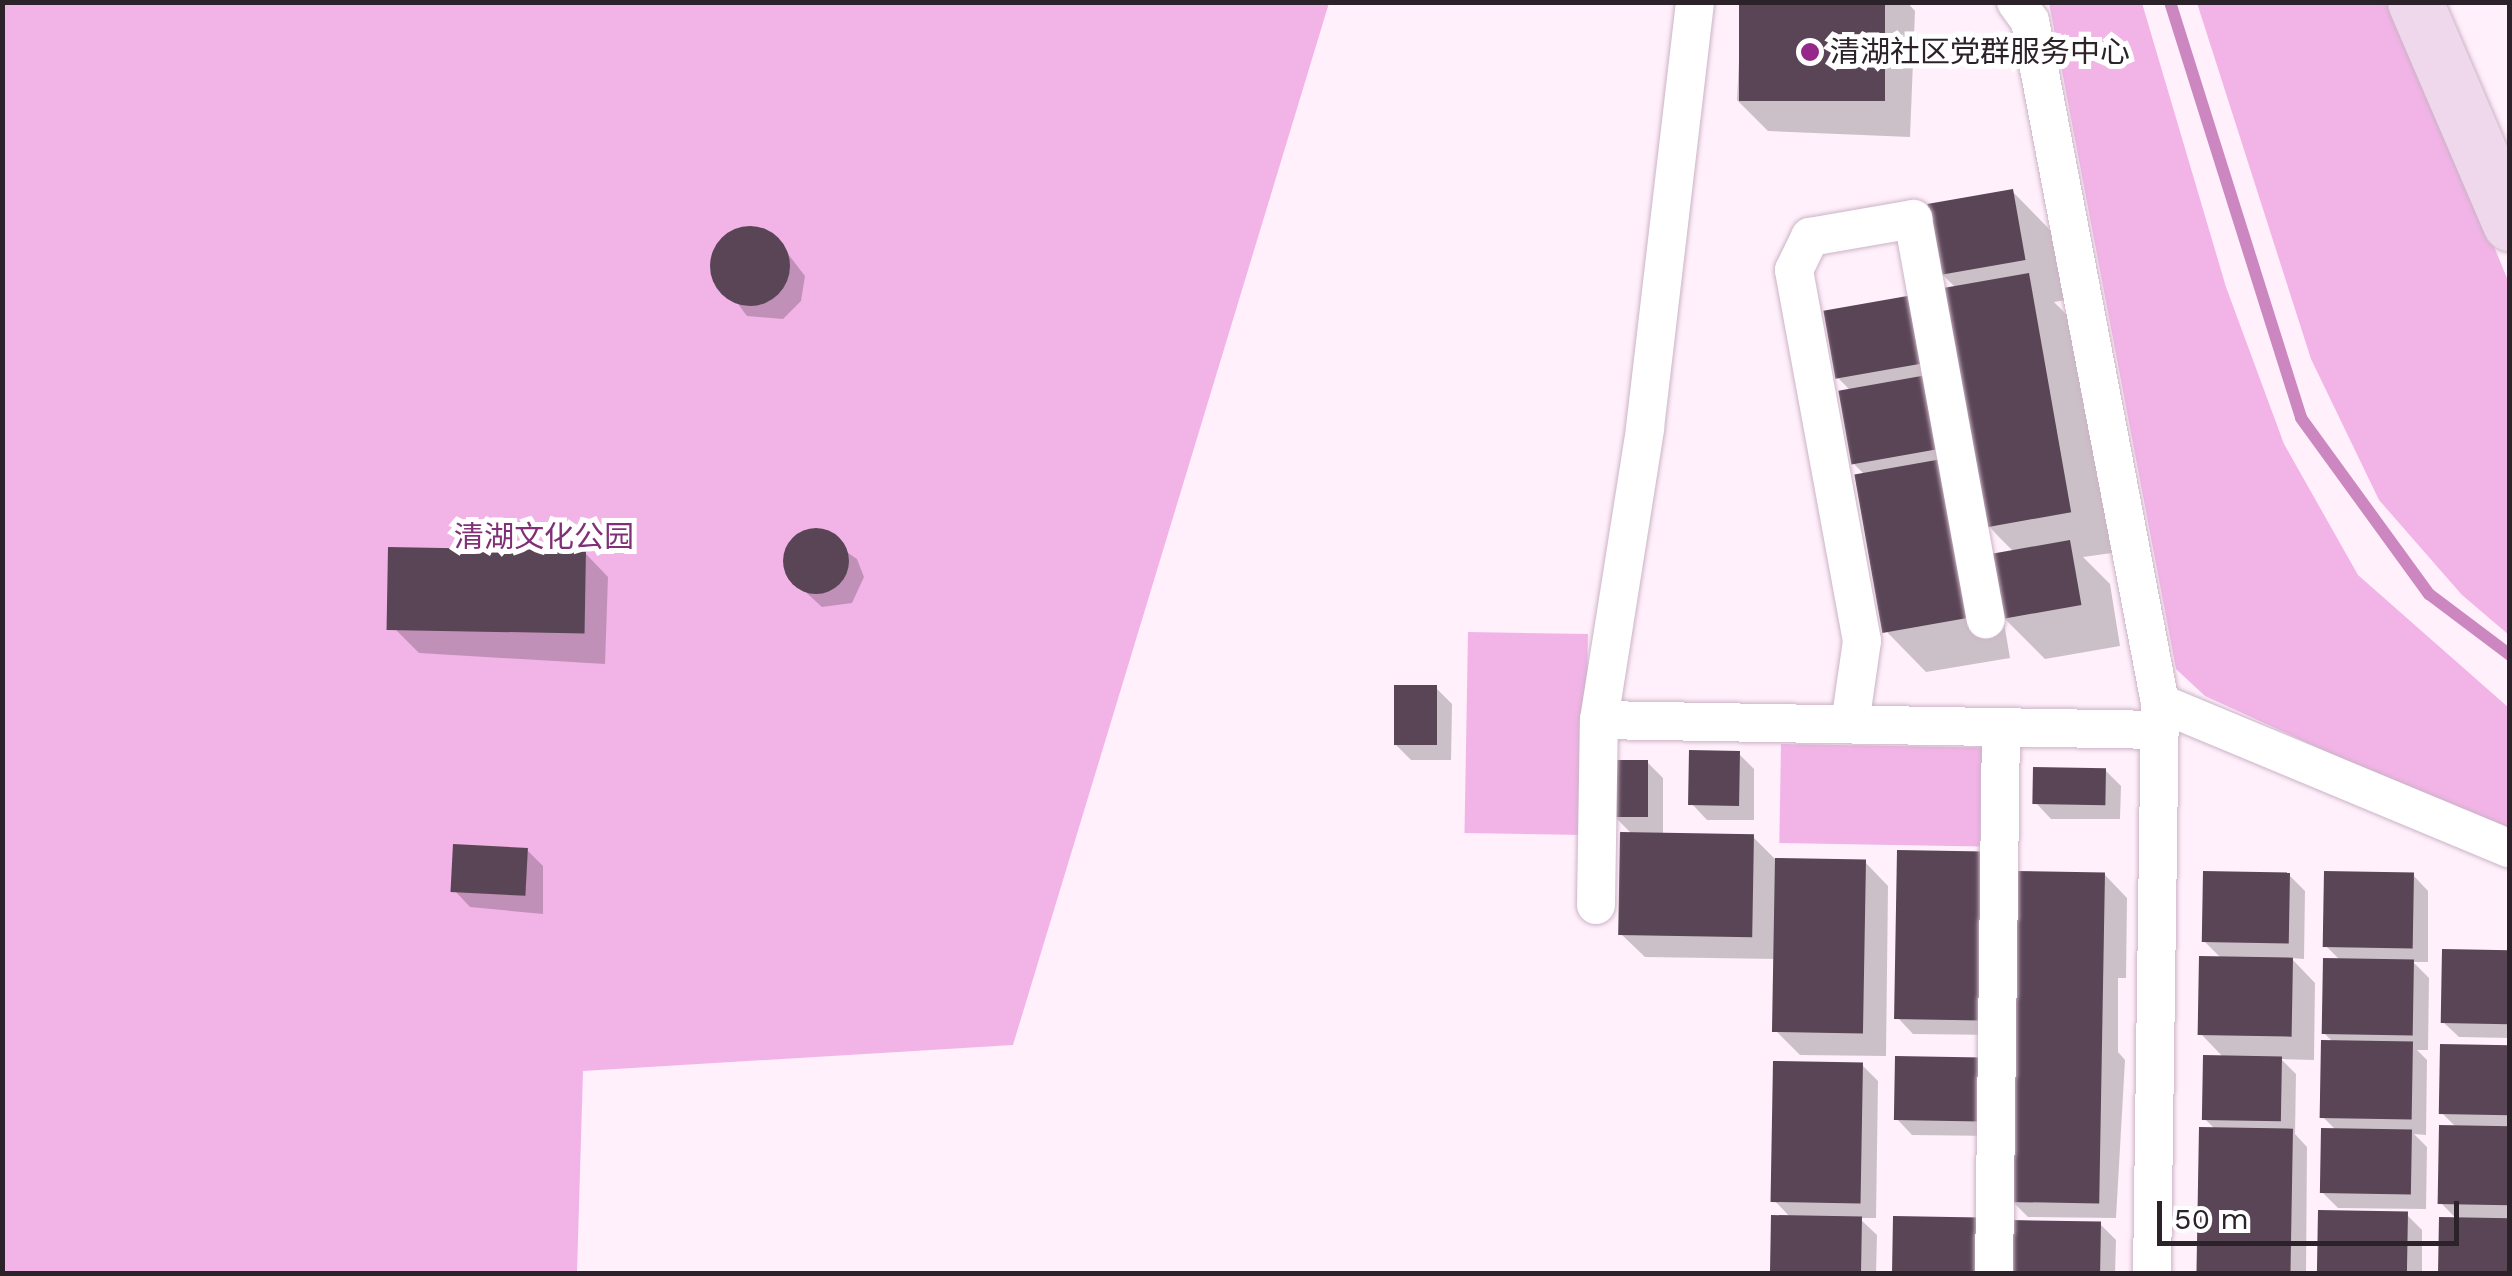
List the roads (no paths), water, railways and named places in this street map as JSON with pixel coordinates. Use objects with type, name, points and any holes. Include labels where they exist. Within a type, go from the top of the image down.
[{"type":"street","points":[[1596,905],[1598,720],[1645,428],[1695,2]]},
{"type":"street","points":[[2016,2],[2030,21],[2160,716],[2152,1274]]},
{"type":"street","points":[[2416,2],[2510,224]]},
{"type":"street","points":[[1850,724],[1862,641],[1794,270],[1810,237],[1913,219],[1986,620]]},
{"type":"street","points":[[1598,720],[2001,727],[2160,716],[2510,849]]},
{"type":"street","points":[[1994,1274],[2001,727]]},
{"type":"waterway","points":[[2170,2],[2301,418],[2429,594],[2510,655]]},
{"type":"place","name":"清湖社区党群服务中心","points":[[1810,52]]},
{"type":"park label","name":"清湖文化公园","points":[[544,537]]}]
